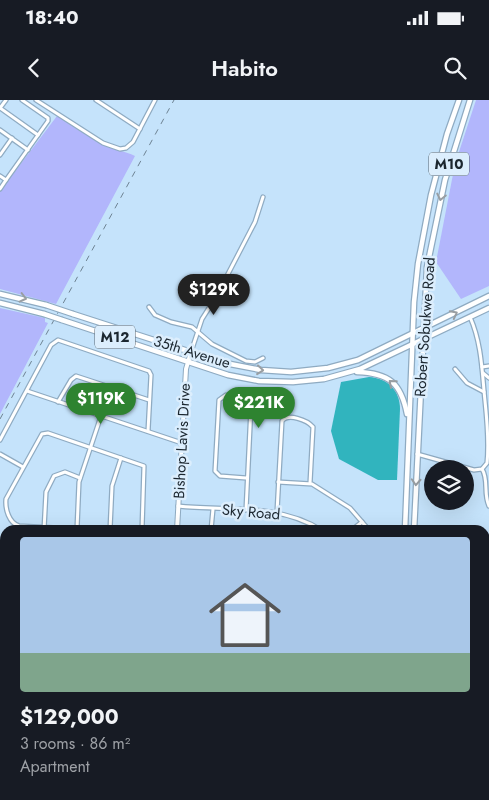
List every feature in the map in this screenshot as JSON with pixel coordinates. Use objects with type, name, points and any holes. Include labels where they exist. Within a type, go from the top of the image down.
[{"type":"main road","name":"Robert Sobukwe Road","points":[[404,525],[414,302],[421,246],[431,195],[457,100]]},
{"type":"main road","name":"Robert Sobukwe Road","points":[[414,525],[427,266],[448,168],[470,100]]},
{"type":"main road","name":"35th Avenue","points":[[0,294],[46,305],[246,368],[280,372],[328,368],[358,360],[413,334]]},
{"type":"main road","name":"M12","points":[[413,334],[489,296]]},
{"type":"main road","name":"35th Avenue","points":[[0,304],[44,314],[228,375],[259,381],[310,380],[352,372],[412,344]]},
{"type":"main road","name":"M12","points":[[412,344],[489,308]]},
{"type":"main road","points":[[352,372],[376,374],[394,383],[402,394],[409,421]]},
{"type":"street","points":[[6,100],[0,108],[38,135]]},
{"type":"street","points":[[0,189],[48,121],[48,118],[22,100]]},
{"type":"street","points":[[36,100],[76,126],[116,148],[124,148],[130,145],[156,100]]},
{"type":"street","points":[[96,100],[140,129]]},
{"type":"street","points":[[0,130],[28,150]]},
{"type":"street","points":[[0,155],[12,138]]},
{"type":"street","points":[[0,176],[6,180]]},
{"type":"street","points":[[191,352],[204,315],[216,297],[255,222],[264,197]]},
{"type":"street","points":[[149,307],[155,314],[171,322],[190,326],[212,344],[246,361],[255,362],[263,358]]},
{"type":"street","points":[[470,317],[477,338],[484,392],[487,399],[488,459],[482,469]]},
{"type":"street","points":[[0,440],[55,341],[60,340],[149,370],[151,375],[148,431]]},
{"type":"street","name":"Bishop Lavis Drive","points":[[177,525],[188,362],[191,352]]},
{"type":"street","points":[[482,367],[489,366]]},
{"type":"street","points":[[455,369],[467,383],[484,392]]},
{"type":"street","points":[[482,373],[489,378]]},
{"type":"street","points":[[58,402],[70,380],[76,376],[149,400]]},
{"type":"street","points":[[26,391],[182,443]]},
{"type":"street","points":[[246,478],[220,476],[215,471],[220,400],[226,395],[246,402],[250,407],[246,510]]},
{"type":"street","points":[[77,525],[80,478],[101,416]]},
{"type":"street","points":[[277,512],[282,421],[288,416],[308,423],[313,427],[310,483]]},
{"type":"street","points":[[22,525],[14,524],[5,506],[7,497],[39,437],[43,433],[140,464],[145,468],[142,525]]},
{"type":"street","points":[[0,454],[23,467]]},
{"type":"street","points":[[418,454],[469,469],[482,469]]},
{"type":"street","points":[[110,525],[112,486],[121,458]]},
{"type":"street","points":[[482,469],[486,479],[486,496],[489,506]]},
{"type":"street","points":[[44,525],[46,492],[54,476],[65,472],[80,478]]},
{"type":"street","points":[[278,482],[310,483],[348,506],[365,525]]},
{"type":"street","name":"Sky Road","points":[[178,506],[277,512],[303,520],[312,525]]},
{"type":"street","points":[[212,525],[213,509]]},
{"type":"street","points":[[358,525],[362,522]]},
{"type":"shaded area","points":[[476,100],[489,100],[489,286],[461,299],[436,262],[455,164]]},
{"type":"shaded area","points":[[57,116],[99,142],[135,156],[56,304],[0,289],[0,191]]},
{"type":"shaded area","points":[[0,308],[45,318],[45,322],[48,323],[0,414]]},
{"type":"shaded area","points":[[369,377],[387,383],[398,396],[400,409],[397,480],[378,480],[339,459],[331,431],[341,382]]},
{"type":"railway","points":[[0,419],[174,100]]}]
